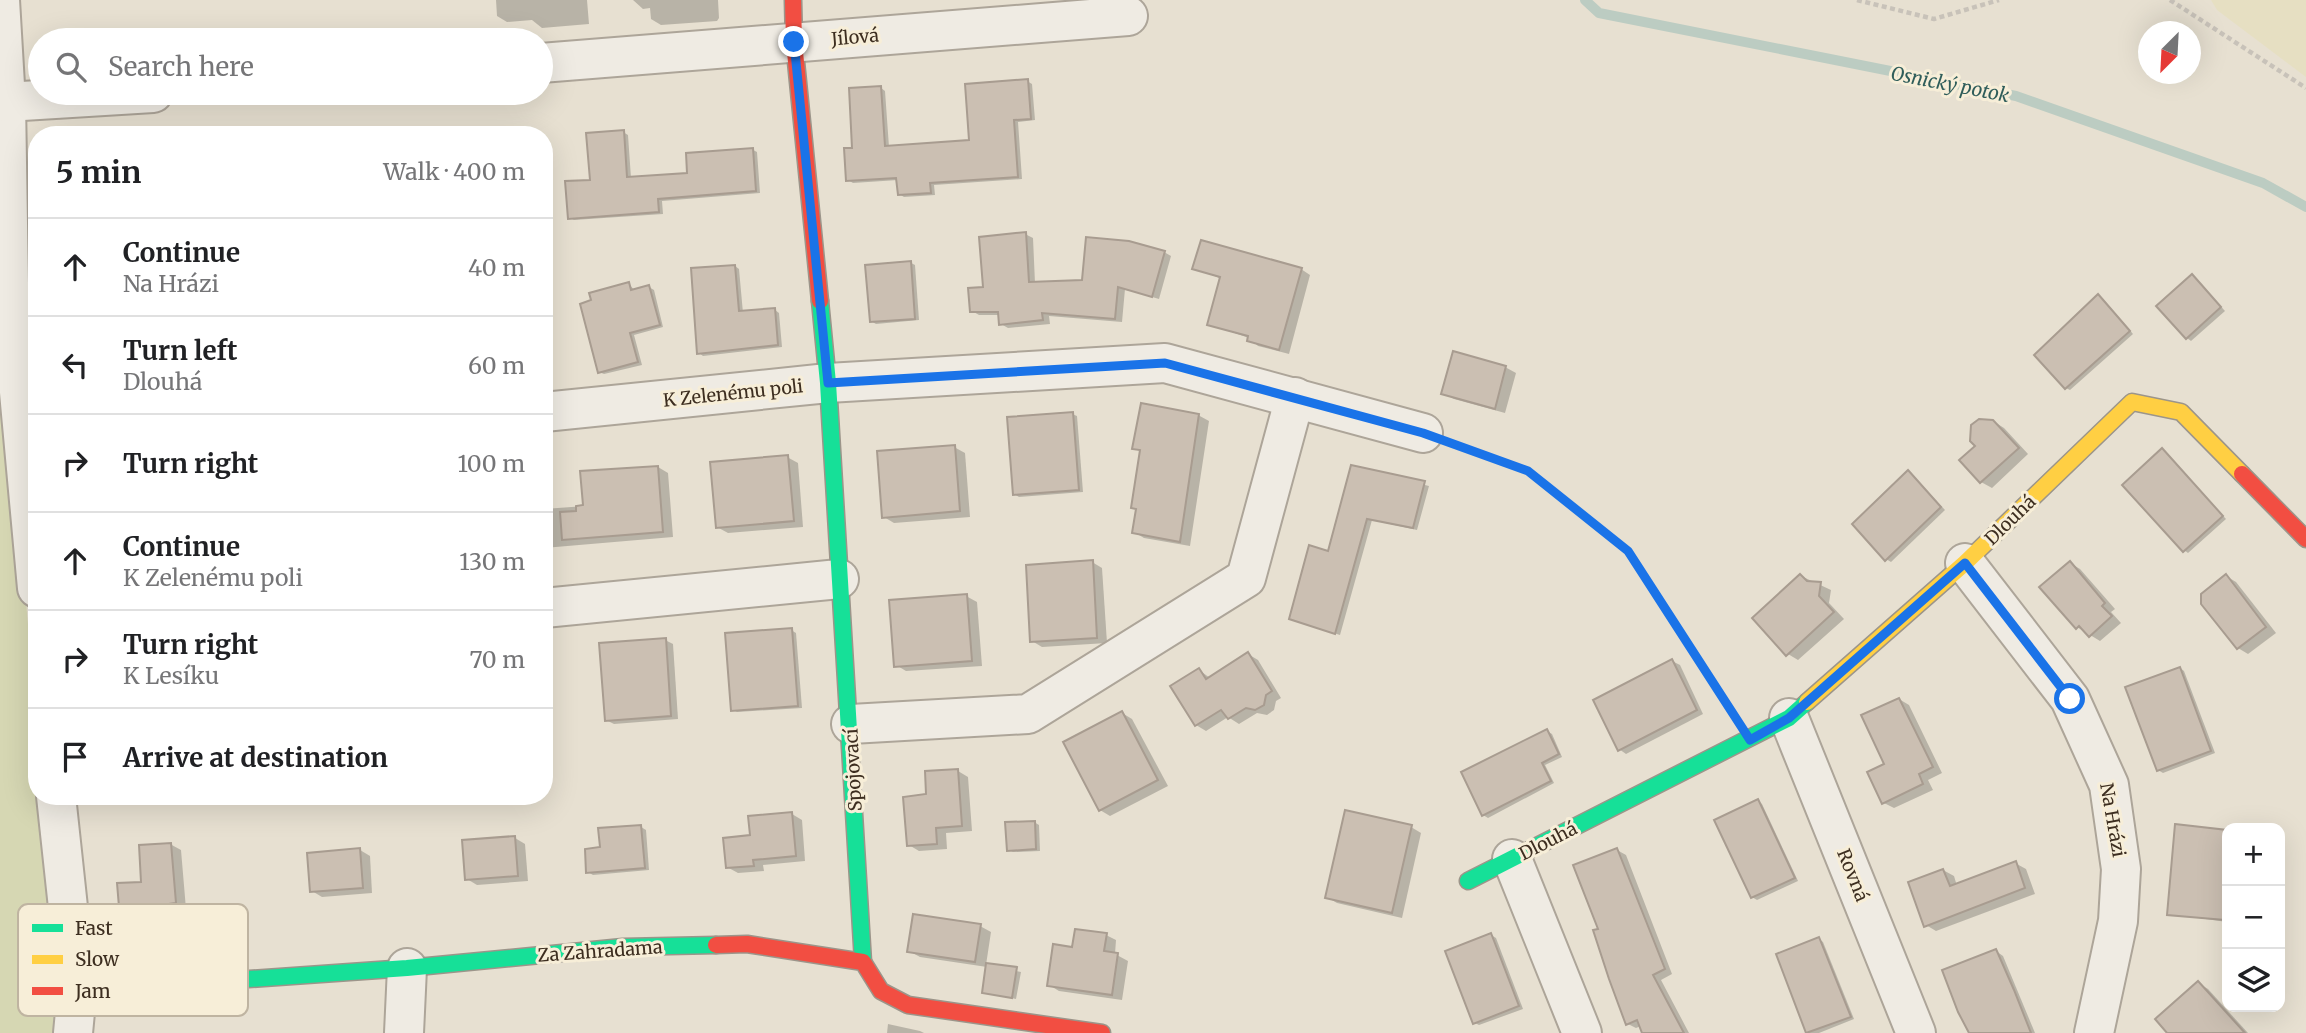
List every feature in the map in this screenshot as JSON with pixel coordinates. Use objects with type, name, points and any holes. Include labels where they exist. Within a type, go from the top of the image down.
[{"type":"street","points":[[0,0],[6,102],[9,284],[28,431]]},
{"type":"street","name":"Spojovací","points":[[793,0],[794,42],[828,383],[839,579],[851,724],[863,962]]},
{"type":"street","name":"Jílová","points":[[553,62],[1128,16]]},
{"type":"street","points":[[6,102],[28,101]]},
{"type":"street","name":"K Zelenému poli","points":[[553,411],[828,383],[1165,363],[1423,433]]},
{"type":"street","points":[[851,724],[1028,714],[1246,578],[1295,397]]},
{"type":"street","name":"Dlouhá","points":[[1468,881],[1789,718],[1965,563],[2132,402],[2181,412],[2306,539]]},
{"type":"street","name":"Na Hrázi","points":[[1965,563],[2070,699],[2109,785],[2121,882],[2118,921],[2094,1033]]},
{"type":"street","points":[[553,607],[839,579]]},
{"type":"street","name":"Rovná","points":[[1789,718],[1916,1033]]},
{"type":"street","points":[[57,805],[68,904]]},
{"type":"street","name":"Dlouhá","points":[[1512,859],[1582,1033]]},
{"type":"street","name":"Za Zahradama","points":[[248,979],[407,968],[623,947],[747,944],[863,962]]},
{"type":"street","points":[[863,962],[881,991],[908,1005],[1102,1033]]},
{"type":"street","points":[[404,1033],[407,968]]},
{"type":"path","points":[[1857,0],[1934,19],[2000,0]]},
{"type":"path","points":[[2170,0],[2306,88]]},
{"type":"path","points":[[1423,433],[1528,471],[1628,551],[1750,740]]},
{"type":"shaded area","points":[[2211,0],[2306,0],[2306,77],[2217,10]]},
{"type":"green space","points":[[0,320],[28,624],[28,805],[44,805],[53,904],[18,904],[18,1016],[59,1016],[58,1033],[0,1033]]},
{"type":"building","points":[[1028,79],[1031,119],[1014,120],[1018,177],[930,183],[931,193],[898,195],[896,178],[846,181],[844,148],[852,148],[849,88],[881,86],[885,146],[969,140],[965,84]]},
{"type":"building","points":[[624,130],[627,177],[687,173],[686,153],[753,148],[756,191],[658,199],[659,212],[568,219],[565,181],[590,180],[586,133]]},
{"type":"building","points":[[1026,232],[1029,282],[1082,280],[1086,237],[1129,241],[1165,251],[1152,297],[1118,287],[1115,319],[1042,313],[1043,320],[999,325],[998,312],[970,312],[968,288],[983,287],[979,237]]},
{"type":"building","points":[[1201,240],[1302,268],[1279,350],[1247,341],[1248,336],[1207,325],[1220,277],[1192,269]]},
{"type":"building","points":[[911,261],[915,319],[870,322],[865,265]]},
{"type":"building","points":[[735,265],[739,311],[775,308],[778,345],[697,354],[691,268]]},
{"type":"building","points":[[2192,274],[2221,307],[2186,339],[2156,306]]},
{"type":"building","points":[[629,282],[631,290],[649,285],[660,325],[630,333],[638,362],[598,373],[580,304],[591,300],[589,293]]},
{"type":"building","points":[[2098,294],[2130,331],[2065,389],[2034,355]]},
{"type":"building","points":[[1453,351],[1506,366],[1495,409],[1441,394]]},
{"type":"building","points":[[1141,403],[1199,414],[1180,542],[1132,533],[1136,509],[1131,508],[1140,450],[1132,449]]},
{"type":"building","points":[[1073,412],[1079,490],[1013,495],[1007,417]]},
{"type":"building","points":[[1979,419],[1993,420],[2019,448],[1980,483],[1959,460],[1975,446],[1970,441],[1971,425]]},
{"type":"building","points":[[955,445],[960,511],[882,518],[877,451]]},
{"type":"building","points":[[2162,448],[2223,516],[2183,552],[2122,485]]},
{"type":"building","points":[[788,455],[794,521],[716,528],[710,462]]},
{"type":"building","points":[[1351,465],[1425,481],[1413,528],[1367,519],[1335,634],[1289,619],[1309,545],[1328,551]]},
{"type":"building","points":[[658,466],[663,532],[562,540],[560,512],[576,511],[576,506],[583,505],[580,471]]},
{"type":"building","points":[[1908,470],[1941,507],[1885,561],[1852,524]]},
{"type":"building","points":[[1093,560],[1097,638],[1030,642],[1026,565]]},
{"type":"building","points":[[2070,561],[2105,603],[2102,606],[2112,616],[2089,637],[2079,626],[2076,629],[2039,587]]},
{"type":"building","points":[[1800,574],[1807,581],[1821,582],[1819,596],[1834,612],[1786,656],[1752,618]]},
{"type":"building","points":[[2226,574],[2266,627],[2237,649],[2201,604],[2201,594]]},
{"type":"building","points":[[967,594],[972,661],[894,667],[889,600]]},
{"type":"building","points":[[792,628],[798,706],[731,711],[725,633]]},
{"type":"building","points":[[666,638],[671,716],[605,721],[599,643]]},
{"type":"building","points":[[1248,652],[1272,691],[1266,695],[1264,705],[1255,710],[1246,708],[1228,719],[1221,710],[1195,726],[1170,686],[1199,668],[1206,679]]},
{"type":"building","points":[[1672,659],[1697,710],[1618,751],[1593,700]]},
{"type":"building","points":[[2180,667],[2211,751],[2157,771],[2125,687]]},
{"type":"building","points":[[1899,698],[1933,767],[1919,774],[1923,784],[1882,804],[1867,772],[1884,764],[1861,715]]},
{"type":"building","points":[[1122,711],[1158,780],[1099,811],[1063,742]]},
{"type":"building","points":[[1547,729],[1559,754],[1542,763],[1551,781],[1482,816],[1461,772]]},
{"type":"building","points":[[958,769],[962,826],[936,828],[937,844],[907,846],[903,797],[926,794],[925,771]]},
{"type":"building","points":[[1758,799],[1795,878],[1751,898],[1714,820]]},
{"type":"building","points":[[1345,810],[1412,825],[1392,913],[1325,898]]},
{"type":"building","points":[[792,812],[796,856],[753,860],[754,866],[726,868],[723,838],[750,835],[748,816]]},
{"type":"building","points":[[1035,821],[1036,849],[1007,851],[1005,822]]},
{"type":"building","points":[[2175,824],[2222,829],[2222,920],[2167,915]]},
{"type":"building","points":[[641,825],[645,868],[586,873],[585,849],[600,847],[598,828]]},
{"type":"building","points":[[515,836],[518,876],[465,880],[462,840]]},
{"type":"building","points":[[171,843],[176,903],[119,904],[117,883],[141,882],[139,845]]},
{"type":"building","points":[[360,848],[363,888],[310,892],[307,853]]},
{"type":"building","points":[[1617,848],[1665,969],[1653,975],[1684,1033],[1642,1033],[1637,1020],[1626,1025],[1609,979],[1593,930],[1598,929],[1573,865]]},
{"type":"building","points":[[2016,861],[2025,888],[1924,927],[1908,882],[1943,869],[1950,886]]},
{"type":"building","points":[[913,914],[981,924],[975,962],[907,952]]},
{"type":"building","points":[[1075,929],[1107,933],[1104,951],[1118,953],[1112,995],[1047,986],[1053,944],[1072,947]]},
{"type":"building","points":[[1491,933],[1519,1006],[1473,1024],[1445,951]]},
{"type":"building","points":[[1819,937],[1851,1017],[1806,1033],[1776,954]]},
{"type":"building","points":[[1996,949],[2031,1033],[1969,1033],[1958,1012],[1942,970]]},
{"type":"building","points":[[986,963],[1017,967],[1012,998],[982,993]]},
{"type":"building","points":[[2198,981],[2222,1008],[2222,1012],[2226,1012],[2245,1033],[2167,1033],[2155,1019]]},
{"type":"waterway","name":"Osnický potok","points":[[1585,0],[1599,13],[2016,96],[2263,183],[2306,207]]},
{"type":"traffic: fast","points":[[820,301],[828,383],[863,962]]},
{"type":"traffic: fast","points":[[1468,881],[1789,718],[1807,702]]},
{"type":"traffic: fast","points":[[248,979],[407,968],[623,947],[716,945]]},
{"type":"traffic: slow","points":[[1807,702],[1965,563],[2132,402],[2181,412],[2242,474]]},
{"type":"traffic: jam","points":[[793,0],[794,42],[820,301]]},
{"type":"traffic: jam","points":[[2242,474],[2306,539]]},
{"type":"traffic: jam","points":[[716,945],[747,944],[863,962],[881,991],[908,1005],[1102,1033]]},
{"type":"route","points":[[794,42],[828,383],[1165,363],[1423,433],[1528,471],[1628,551],[1750,740],[1789,718],[1965,563],[2070,699]]}]
